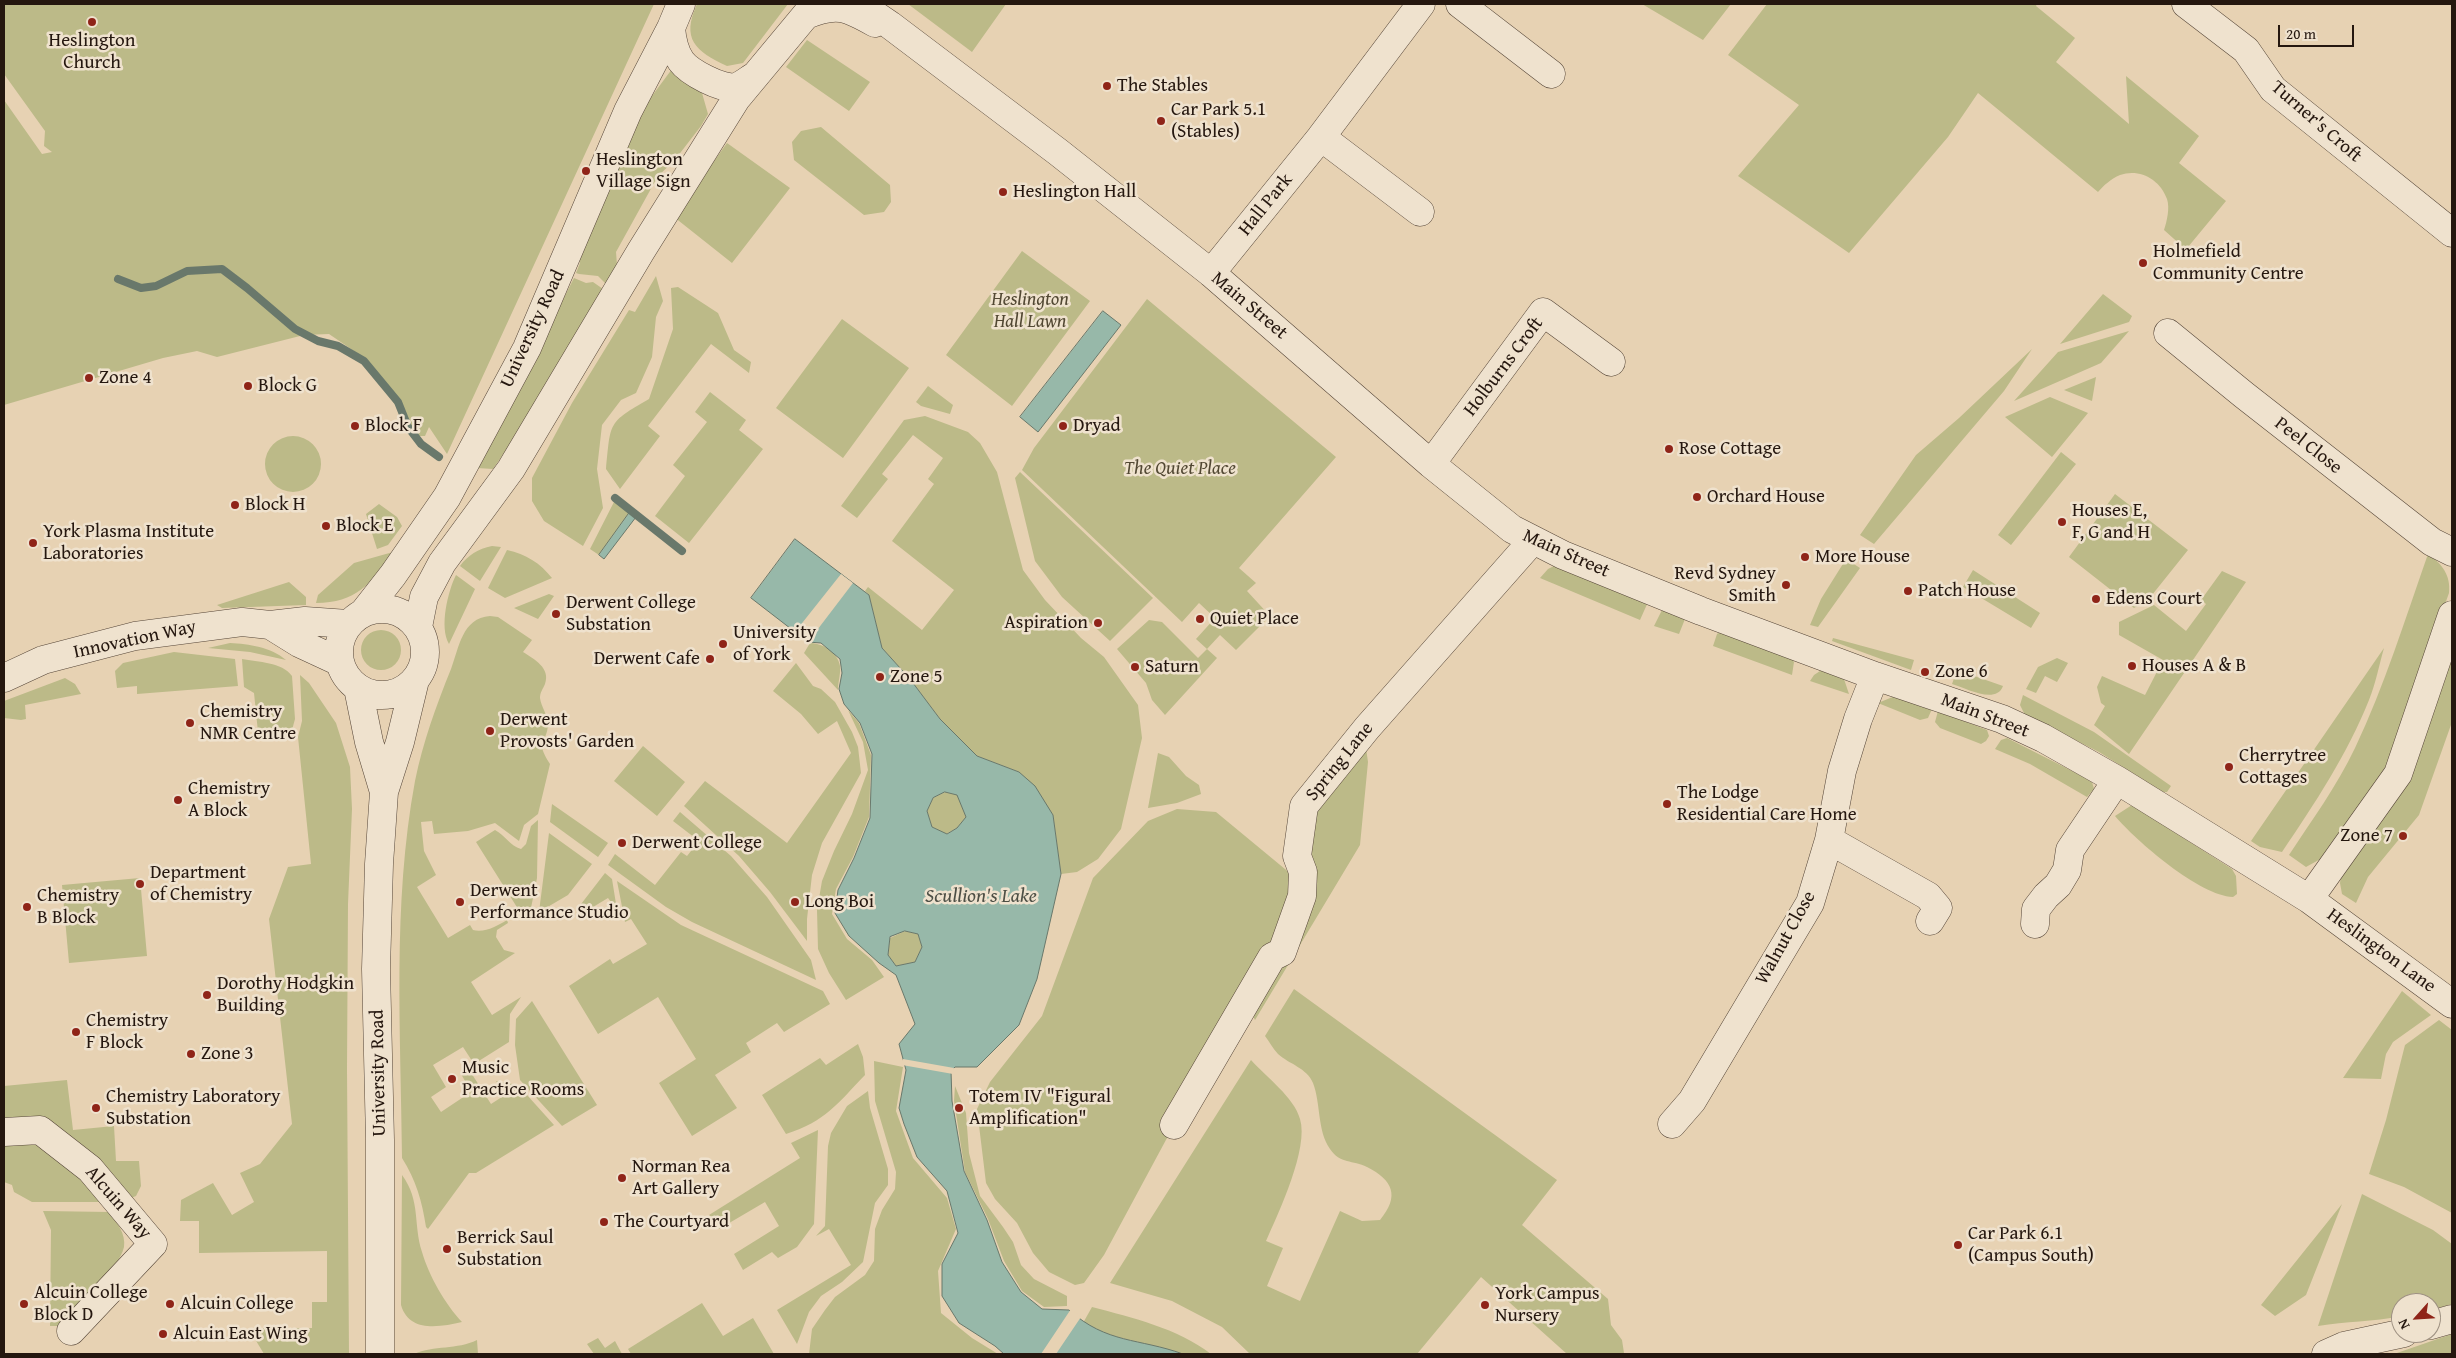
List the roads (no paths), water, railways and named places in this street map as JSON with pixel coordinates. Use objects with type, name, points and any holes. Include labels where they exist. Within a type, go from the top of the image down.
[{"type":"street","name":"Main Street","points":[[859,4],[1058,152],[1211,273],[1431,464],[1512,529],[1563,555],[1701,610],[1875,676],[2002,719],[2042,738],[2117,780],[2309,899]]},
{"type":"street","name":"Hall Park","points":[[1211,273],[1321,137],[1421,4]]},
{"type":"street","points":[[1460,4],[1551,74]]},
{"type":"street","name":"Turner's Croft","points":[[2186,4],[2246,50],[2273,89],[2452,233]]},
{"type":"street","name":"Main Street","points":[[811,9],[825,7],[850,9],[920,48]]},
{"type":"street","name":"University Road","points":[[418,627],[424,597],[442,563],[510,469],[641,251],[736,99],[811,9]]},
{"type":"street","name":"University Road","points":[[676,16],[673,44],[681,61],[693,72],[723,87],[736,87],[753,77]]},
{"type":"street","name":"University Road","points":[[356,618],[389,582],[447,497],[527,348],[628,111],[676,16]]},
{"type":"street","points":[[1321,137],[1420,212]]},
{"type":"street","name":"Holburns Croft","points":[[1431,464],[1543,312],[1611,362]]},
{"type":"street","name":"Peel Close","points":[[2168,333],[2432,542],[2452,552]]},
{"type":"street","name":"Spring Lane","points":[[1174,1125],[1272,956],[1282,952],[1297,916],[1302,896],[1303,872],[1297,856],[1304,806],[1367,728],[1533,540]]},
{"type":"street","points":[[384,608],[403,613],[418,627],[423,637],[425,658],[422,670],[415,680],[398,692],[378,695],[358,688],[350,681],[340,662],[339,642],[356,618],[384,608]]},
{"type":"street","points":[[2309,899],[2398,774],[2452,615]]},
{"type":"street","name":"Innovation Way","points":[[4,678],[43,660],[135,636],[242,622],[270,625],[306,620],[356,618]]},
{"type":"street","name":"Innovation Way","points":[[270,625],[299,643],[340,662]]},
{"type":"street","name":"Walnut Close","points":[[1672,1124],[1692,1101],[1810,903],[1829,840],[1842,771],[1858,719],[1875,676]]},
{"type":"street","name":"University Road","points":[[380,1354],[380,1140],[376,969],[379,864],[384,792],[400,742],[415,680]]},
{"type":"street","name":"University Road","points":[[358,688],[369,742],[384,792]]},
{"type":"street","points":[[2035,924],[2036,909],[2058,885],[2067,870],[2070,850],[2117,780]]},
{"type":"street","points":[[1829,840],[1928,896],[1938,908],[1930,921]]},
{"type":"street","name":"Heslington Lane","points":[[2309,899],[2452,1004]]},
{"type":"street","name":"Alcuin Way","points":[[4,1132],[40,1130],[90,1169],[153,1244],[71,1331]]},
{"type":"street","points":[[2326,1354],[2344,1346],[2391,1336]]},
{"type":"water","points":[[1103,311],[1121,325],[1038,432],[1020,417]]},
{"type":"water","points":[[630,512],[636,517],[604,559],[599,555]]},
{"type":"water","name":"Scullion's Lake","points":[[795,539],[869,595],[882,648],[910,679],[940,719],[977,756],[1019,772],[1035,786],[1053,815],[1061,874],[1037,979],[1019,1025],[977,1067],[955,1067],[951,1071],[952,1101],[964,1171],[987,1220],[1002,1262],[1021,1292],[1042,1309],[1069,1310],[1083,1321],[1110,1335],[1183,1354],[1004,1354],[959,1323],[942,1296],[942,1264],[958,1233],[947,1191],[917,1157],[899,1108],[906,1070],[899,1044],[915,1024],[896,975],[879,963],[849,936],[835,913],[838,890],[854,858],[870,818],[872,754],[860,723],[844,704],[839,689],[842,673],[840,659],[821,643],[808,642],[751,598]],"holes":[[[945,792],[957,795],[966,817],[957,828],[947,834],[932,827],[927,811],[933,798]],[[905,931],[918,934],[922,947],[915,962],[896,966],[888,955],[890,937]]]},
{"type":"waterway","points":[[118,279],[141,288],[156,286],[187,271],[222,269],[295,329],[318,341],[338,346],[364,361],[398,402],[408,427],[421,444],[439,457]]},
{"type":"waterway","points":[[615,498],[682,551]]},
{"type":"place","name":"Heslington Church","points":[[92,22]]},
{"type":"place","name":"The Stables","points":[[1107,86]]},
{"type":"place","name":"Car Park 5.1 (Stables)","points":[[1161,121]]},
{"type":"place","name":"Heslington Village Sign","points":[[586,171]]},
{"type":"place","name":"Heslington Hall","points":[[1003,192]]},
{"type":"place","name":"Holmefield Community Centre","points":[[2143,263]]},
{"type":"place","name":"Zone 4","points":[[89,378]]},
{"type":"place","name":"Block G","points":[[248,386]]},
{"type":"place","name":"Block F","points":[[355,426]]},
{"type":"place","name":"Dryad","points":[[1063,426]]},
{"type":"place","name":"Rose Cottage","points":[[1669,449]]},
{"type":"place","name":"Orchard House","points":[[1697,497]]},
{"type":"place","name":"Block H","points":[[235,505]]},
{"type":"place","name":"Houses E, F, G and H","points":[[2062,522]]},
{"type":"place","name":"Block E","points":[[326,526]]},
{"type":"place","name":"York Plasma Institute Laboratories","points":[[33,543]]},
{"type":"place","name":"More House","points":[[1805,557]]},
{"type":"place","name":"Revd Sydney Smith","points":[[1786,585]]},
{"type":"place","name":"Patch House","points":[[1908,591]]},
{"type":"place","name":"Edens Court","points":[[2096,599]]},
{"type":"place","name":"Derwent College Substation","points":[[556,614]]},
{"type":"place","name":"Quiet Place","points":[[1200,619]]},
{"type":"place","name":"Aspiration","points":[[1098,623]]},
{"type":"place","name":"University of York","points":[[723,644]]},
{"type":"place","name":"Derwent Cafe","points":[[710,659]]},
{"type":"place","name":"Houses A & B","points":[[2132,666]]},
{"type":"place","name":"Saturn","points":[[1135,667]]},
{"type":"place","name":"Zone 6","points":[[1925,672]]},
{"type":"place","name":"Zone 5","points":[[880,677]]},
{"type":"place","name":"Chemistry NMR Centre","points":[[190,723]]},
{"type":"place","name":"Derwent Provosts' Garden","points":[[490,731]]},
{"type":"place","name":"Cherrytree Cottages","points":[[2229,767]]},
{"type":"place","name":"Chemistry A Block","points":[[178,800]]},
{"type":"place","name":"The Lodge Residential Care Home","points":[[1667,804]]},
{"type":"place","name":"Zone 7","points":[[2403,836]]},
{"type":"place","name":"Derwent College","points":[[622,843]]},
{"type":"place","name":"Department of Chemistry","points":[[140,884]]},
{"type":"place","name":"Derwent Performance Studio","points":[[460,902]]},
{"type":"place","name":"Long Boi","points":[[795,902]]},
{"type":"place","name":"Chemistry B Block","points":[[27,907]]},
{"type":"place","name":"Dorothy Hodgkin Building","points":[[207,995]]},
{"type":"place","name":"Chemistry F Block","points":[[76,1032]]},
{"type":"place","name":"Zone 3","points":[[191,1054]]},
{"type":"place","name":"Music Practice Rooms","points":[[452,1079]]},
{"type":"place","name":"Chemistry Laboratory Substation","points":[[96,1108]]},
{"type":"place","name":"Totem IV \"Figural Amplification\"","points":[[959,1108]]},
{"type":"place","name":"Norman Rea Art Gallery","points":[[622,1178]]},
{"type":"place","name":"The Courtyard","points":[[604,1222]]},
{"type":"place","name":"Car Park 6.1 (Campus South)","points":[[1958,1245]]},
{"type":"place","name":"Berrick Saul Substation","points":[[447,1249]]},
{"type":"place","name":"Alcuin College Block D","points":[[24,1304]]},
{"type":"place","name":"Alcuin College","points":[[170,1304]]},
{"type":"place","name":"York Campus Nursery","points":[[1485,1305]]},
{"type":"place","name":"Alcuin East Wing","points":[[163,1334]]},
{"type":"park label","name":"Heslington Hall Lawn","points":[[1030,311]]},
{"type":"park label","name":"The Quiet Place","points":[[1180,469]]}]
